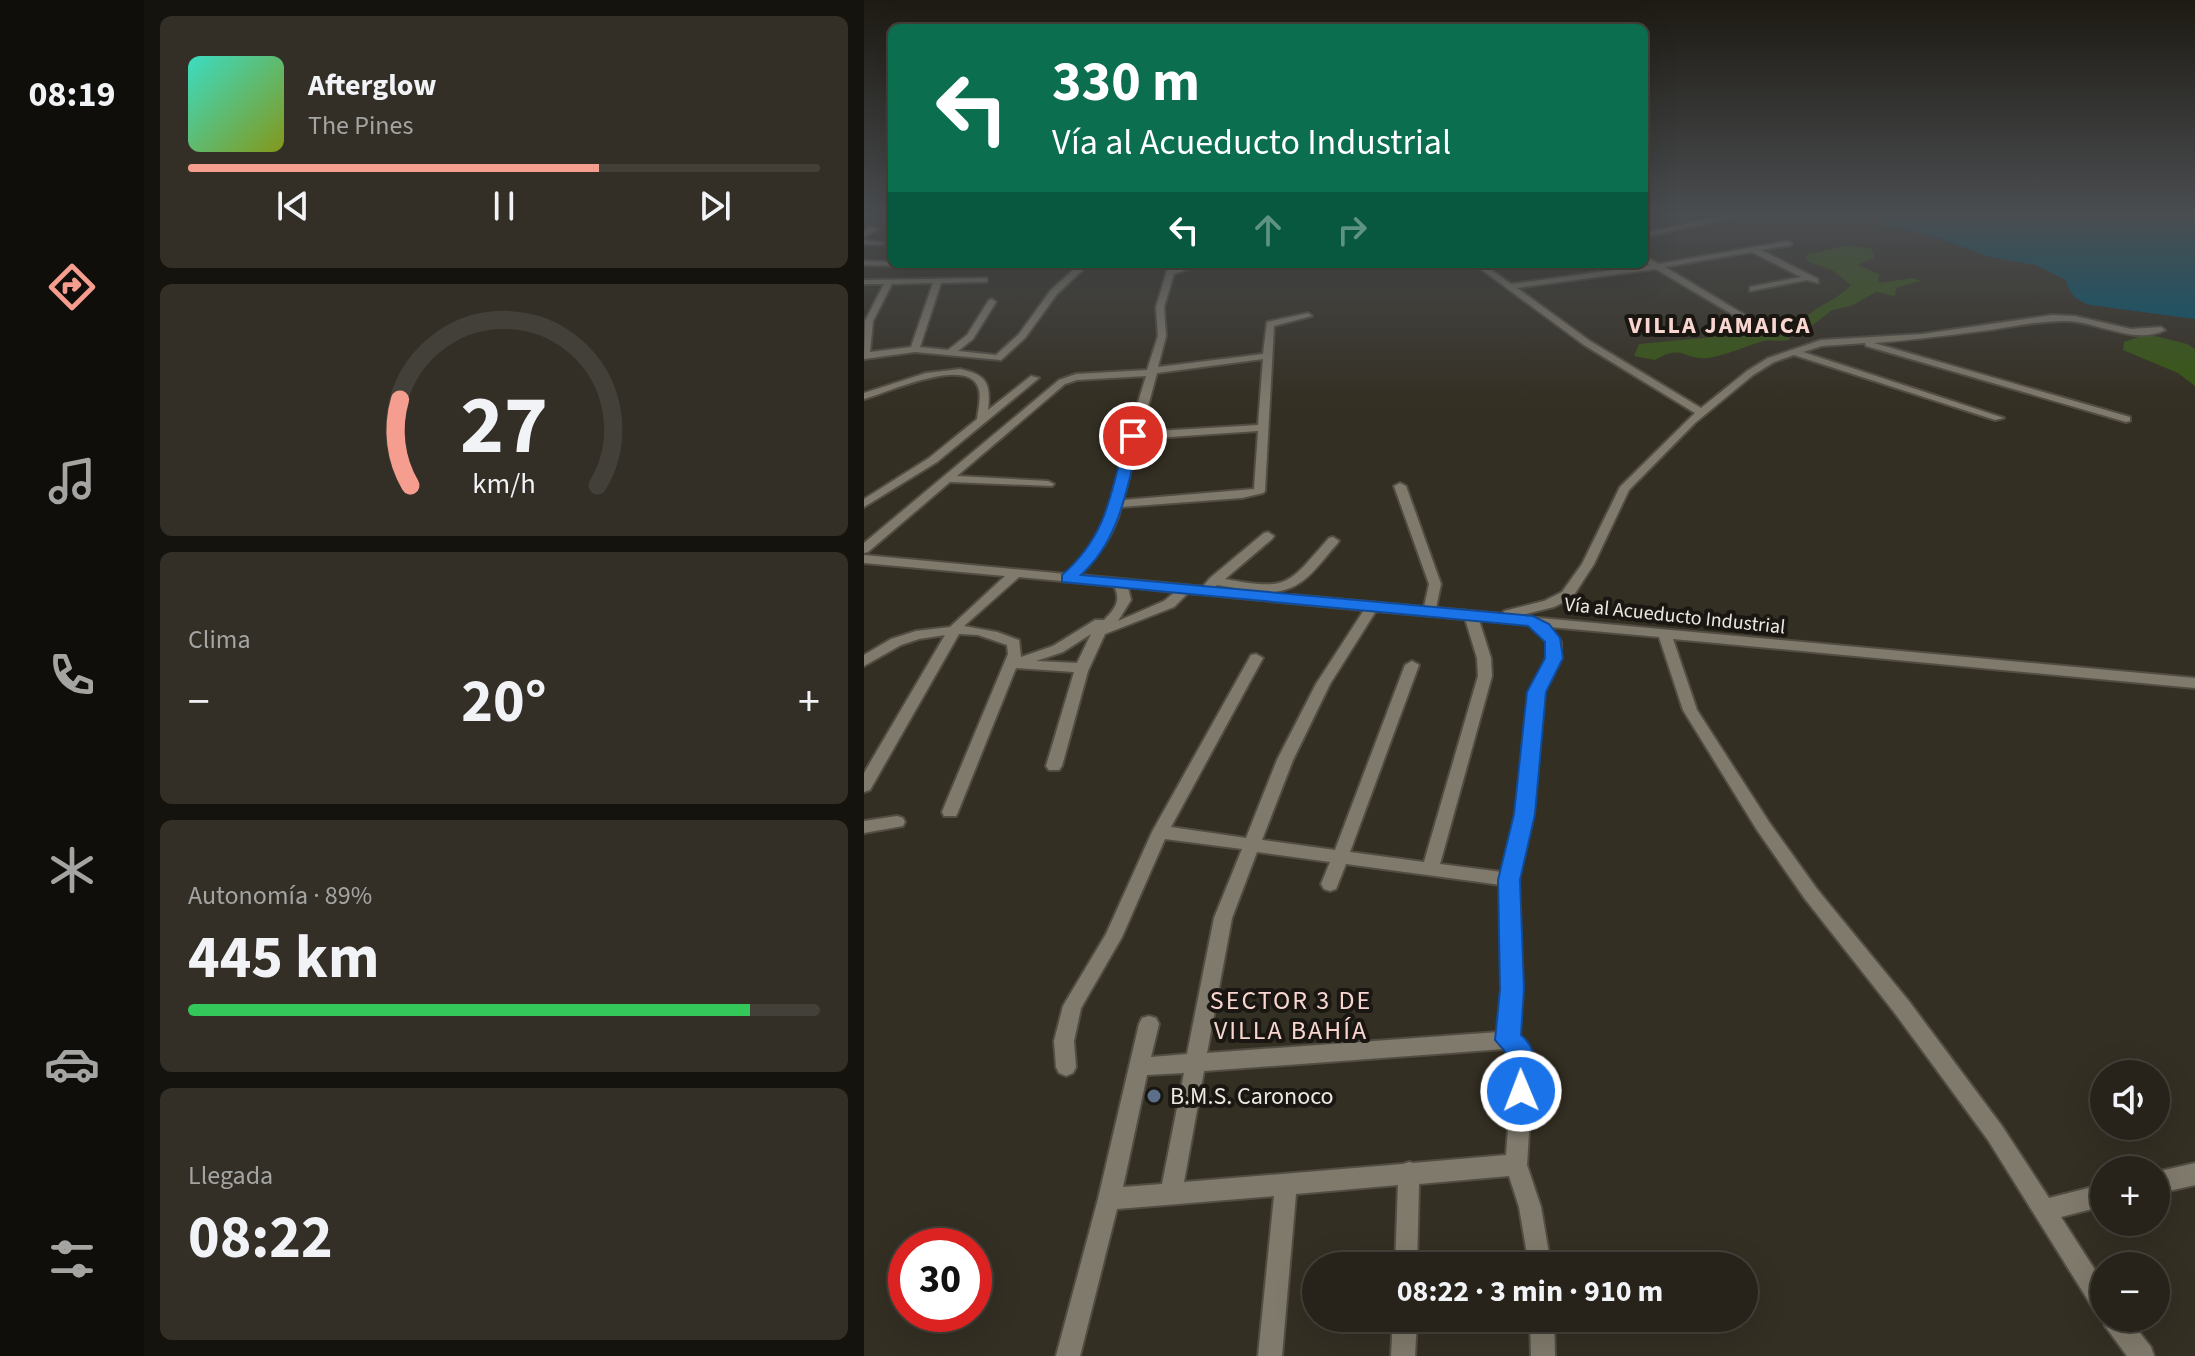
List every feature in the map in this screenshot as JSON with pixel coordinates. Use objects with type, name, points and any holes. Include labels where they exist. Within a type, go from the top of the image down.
[{"type":"street","points":[[889,282],[877,299],[866,327],[865,356],[915,349],[993,359],[1001,356],[1022,336],[1054,292],[1071,276]]},
{"type":"street","points":[[1068,579],[1095,552],[1108,529],[1163,328],[1160,307],[1169,276]]},
{"type":"street","points":[[1495,276],[1587,343],[1701,412]]},
{"type":"street","points":[[1509,287],[1585,276]]},
{"type":"street","points":[[1675,276],[1757,326]]},
{"type":"street","points":[[1753,289],[1810,280],[1803,276]]},
{"type":"street","points":[[864,279],[889,282],[984,280]]},
{"type":"street","points":[[915,349],[937,282]]},
{"type":"street","points":[[951,352],[975,331],[992,302]]},
{"type":"street","points":[[1116,504],[1257,493],[1260,488],[1270,324],[1308,316]]},
{"type":"street","points":[[1493,618],[1537,608],[1567,595],[1588,564],[1624,489],[1701,412],[1757,368],[1793,352],[1821,343],[1922,337],[2060,318],[2131,332],[2161,330]]},
{"type":"street","points":[[1856,341],[2126,419]]},
{"type":"street","points":[[1793,352],[1999,418]]},
{"type":"street","points":[[864,549],[1065,380],[1268,356]]},
{"type":"street","points":[[864,396],[942,372],[974,374],[981,380],[984,392],[982,420]]},
{"type":"street","points":[[864,504],[933,460],[1034,378]]},
{"type":"street","points":[[1133,436],[1264,428]]},
{"type":"street","points":[[948,479],[1048,484]]},
{"type":"street","points":[[1400,486],[1435,584],[1429,612]]},
{"type":"street","points":[[1203,591],[1268,536]]},
{"type":"street","points":[[1214,581],[1265,587],[1287,586],[1299,578],[1333,541]]},
{"type":"street","name":"Vía al Acueducto Industrial","points":[[864,559],[2195,683]]},
{"type":"street","points":[[864,786],[956,627],[1015,574]]},
{"type":"street","points":[[1054,766],[1084,668],[1098,634],[1113,622],[1120,608],[1124,595],[1119,583]]},
{"type":"street","points":[[1076,640],[1147,586]]},
{"type":"street","points":[[1011,665],[1098,634],[1169,604],[1185,589]]},
{"type":"street","points":[[1171,1193],[1223,918],[1285,760],[1314,701],[1373,606]]},
{"type":"street","points":[[1430,869],[1485,676],[1484,658],[1471,616]]},
{"type":"street","points":[[1508,1040],[1512,989],[1509,880],[1525,814],[1536,692],[1554,658],[1554,642],[1543,627],[1533,621]]},
{"type":"street","points":[[864,662],[889,646],[956,627],[1014,643],[1015,654],[1011,665],[950,812]]},
{"type":"street","points":[[1665,634],[1690,710],[1763,826],[1811,894],[1982,1114],[2090,1283]]},
{"type":"street","points":[[1066,1067],[1064,1041],[1072,1006],[1113,937],[1160,832],[1256,658]]},
{"type":"street","points":[[1011,665],[1084,668]]},
{"type":"street","points":[[1330,884],[1412,665]]},
{"type":"street","points":[[864,827],[897,822]]},
{"type":"street","points":[[1160,832],[1509,880]]},
{"type":"street","points":[[1068,1356],[1109,1199],[1149,1024]]},
{"type":"street","points":[[1139,1067],[1508,1040],[1520,1050],[1523,1067],[1516,1165],[1530,1207],[1538,1252]]},
{"type":"street","points":[[1109,1199],[1516,1165]]},
{"type":"street","points":[[1406,1252],[1409,1172]]},
{"type":"street","points":[[2170,1180],[2195,1174]]},
{"type":"street","points":[[1270,1356],[1286,1183]]},
{"type":"street","points":[[2044,1210],[2090,1198]]},
{"type":"street","points":[[1403,1356],[1404,1332]]},
{"type":"street","points":[[1542,1332],[1543,1356]]},
{"type":"street","points":[[2124,1332],[2142,1356]]},
{"type":"green space","points":[[1840,276],[1879,276],[1878,283],[1913,278],[1920,281],[1896,288],[1895,296],[1876,292],[1851,306],[1832,310],[1810,327],[1792,332],[1789,340],[1764,341],[1709,358],[1678,353],[1655,360],[1634,356],[1639,344],[1723,336],[1803,319],[1851,285]]},
{"type":"green space","points":[[2147,334],[2195,349],[2195,386],[2178,373],[2123,350],[2124,342]]},
{"type":"water","points":[[2059,276],[2195,276],[2195,319],[2090,305],[2074,296],[2066,280]]},
{"type":"place","name":"B.M.S. Caronoco","points":[[1154,1096]]},
{"type":"district","name":"VILLA JAMAICA","points":[[1720,325]]},
{"type":"district","name":"SECTOR 3 DE VILLA BAHÍA","points":[[1291,1015]]},
{"type":"route","points":[[1133,436],[1108,529],[1089,560],[1068,579],[1533,621],[1543,627],[1554,642],[1554,658],[1536,692],[1525,814],[1509,880],[1512,989],[1508,1040],[1520,1050],[1523,1067],[1521,1091]]}]
